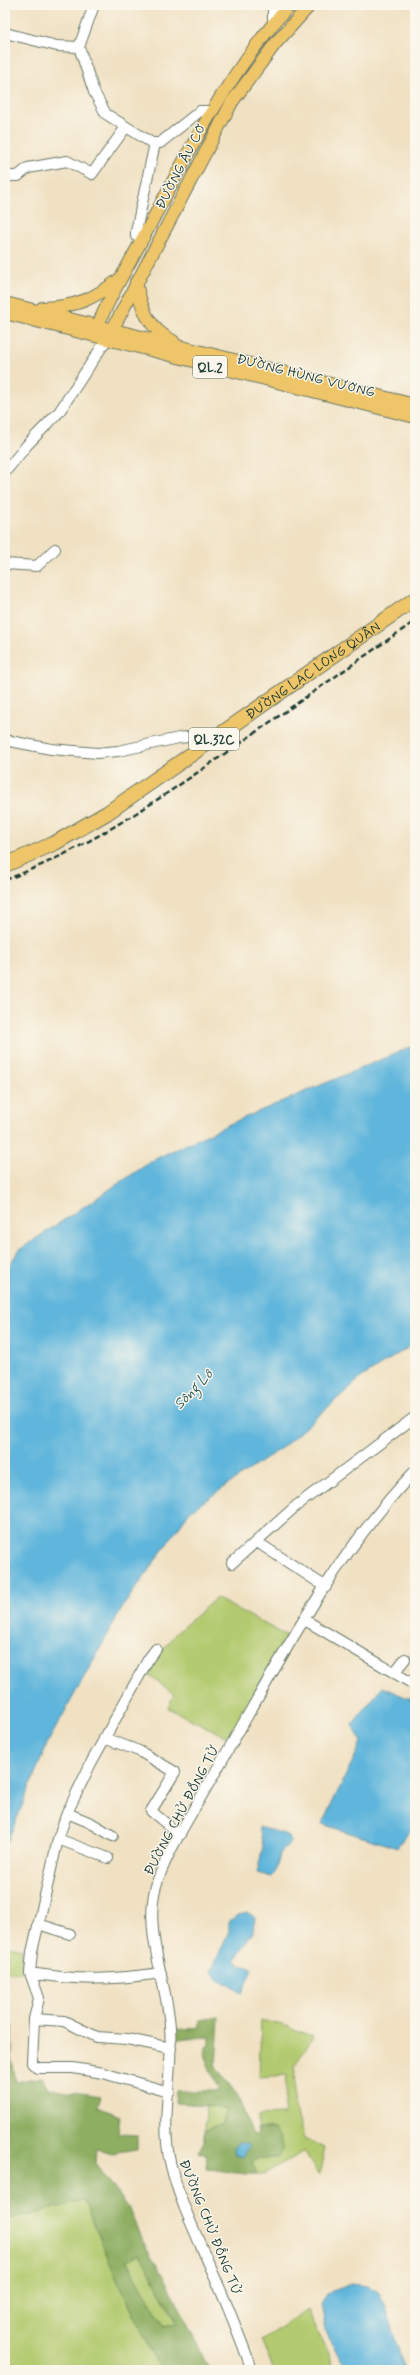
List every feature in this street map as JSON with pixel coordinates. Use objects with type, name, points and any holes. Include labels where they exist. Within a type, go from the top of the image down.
[{"type":"highway","name":"ĐƯỜNG LẠC LONG QUÂN","points":[[5,865],[56,843],[108,813],[415,599]]},
{"type":"main road","name":"ĐƯỜNG ÂU CƠ","points":[[97,330],[123,277],[211,111],[231,79],[273,23],[290,5]]},
{"type":"main road","name":"ĐƯỜNG ÂU CƠ","points":[[110,334],[232,102],[275,44],[310,5]]},
{"type":"main road","points":[[25,308],[60,307],[82,302],[97,296],[123,277]]},
{"type":"main road","points":[[136,282],[142,308],[153,327],[170,339],[198,352]]},
{"type":"main road","name":"ĐƯỜNG HÙNG VƯƠNG","points":[[5,303],[267,381],[415,417]]},
{"type":"main road","name":"ĐƯỜNG HÙNG VƯƠNG","points":[[5,313],[97,330]]},
{"type":"main road","name":"ĐƯỜNG HÙNG VƯƠNG","points":[[110,334],[198,352],[415,405]]},
{"type":"street","points":[[94,5],[79,47],[100,105],[106,114],[126,127],[156,143],[160,143],[200,111],[211,111]]},
{"type":"street","points":[[273,5],[273,23]]},
{"type":"street","points":[[5,33],[57,46],[79,47]]},
{"type":"street","points":[[5,176],[18,176],[28,168],[67,161],[92,174],[126,127]]},
{"type":"street","points":[[143,239],[136,236],[136,232],[156,143]]},
{"type":"street","points":[[96,353],[97,330]]},
{"type":"street","name":"ĐƯỜNG ÂU CƠ","points":[[5,472],[59,412],[96,353],[110,334]]},
{"type":"street","points":[[5,564],[37,566],[55,549]]},
{"type":"street","points":[[5,740],[51,749],[97,753],[118,751],[179,738],[225,732]]},
{"type":"street","points":[[232,1563],[296,1506],[415,1417]]},
{"type":"street","name":"ĐƯỜNG CHỬ ĐỒNG TỬ","points":[[252,2370],[234,2320],[198,2237],[171,2168],[167,2143],[171,2048],[170,2022],[153,1932],[154,1894],[161,1873],[180,1835],[305,1620],[370,1523],[415,1471]]},
{"type":"street","points":[[257,1542],[326,1587]]},
{"type":"street","points":[[305,1620],[415,1685]]},
{"type":"street","points":[[156,1649],[104,1738],[67,1813],[58,1839],[38,1924],[30,1973],[39,1998],[34,2019],[32,2063],[37,2068],[73,2068],[96,2072],[169,2092]]},
{"type":"street","points":[[394,1673],[405,1659]]},
{"type":"street","points":[[104,1738],[138,1751],[175,1772],[151,1811],[180,1835]]},
{"type":"street","points":[[67,1813],[91,1823],[113,1836]]},
{"type":"street","points":[[58,1839],[108,1858]]},
{"type":"street","points":[[38,1924],[70,1934]]},
{"type":"street","points":[[30,1973],[89,1980],[115,1980],[161,1973]]},
{"type":"street","points":[[34,2019],[64,2021],[97,2037],[127,2039],[171,2048]]},
{"type":"green space","points":[[216,1598],[289,1637],[231,1739],[168,1708],[174,1694],[146,1673],[175,1634]]},
{"type":"green space","points":[[5,1945],[22,1949],[22,1972],[5,1972]]},
{"type":"green space","points":[[219,2017],[216,2067],[237,2095],[253,2135],[258,2134],[258,2129],[274,2129],[281,2138],[283,2148],[278,2158],[259,2158],[252,2162],[257,2174],[244,2174],[206,2169],[207,2155],[199,2151],[205,2139],[205,2131],[223,2123],[227,2109],[206,2105],[175,2103],[176,2091],[219,2091],[205,2057],[206,2047],[210,2045],[210,2037],[175,2039],[174,2028],[198,2029],[200,2020]]},
{"type":"green space","points":[[261,2020],[290,2027],[313,2037],[295,2065],[294,2103],[304,2139],[325,2148],[319,2175],[304,2151],[264,2174],[257,2174],[251,2162],[259,2157],[278,2158],[274,2129],[258,2129],[258,2116],[284,2115],[287,2075],[259,2077]]},
{"type":"green space","points":[[5,2023],[12,2024],[12,2059],[16,2082],[42,2077],[47,2088],[101,2096],[98,2107],[120,2116],[118,2134],[137,2135],[137,2149],[113,2153],[96,2149],[95,2163],[128,2207],[141,2238],[175,2297],[209,2370],[160,2370],[113,2270],[85,2201],[5,2220],[5,2178],[8,2174],[5,2159]],"holes":[[[140,2254],[177,2322],[164,2326],[126,2260]]]},
{"type":"green space","points":[[206,2105],[227,2109],[223,2123],[205,2131]]},
{"type":"green space","points":[[85,2200],[113,2270],[160,2370],[5,2370],[5,2220]]},
{"type":"green space","points":[[140,2253],[177,2323],[164,2326],[126,2259]]},
{"type":"green space","points":[[308,2310],[332,2363],[326,2368],[328,2370],[274,2370],[261,2340]]},
{"type":"water","name":"Sông Lô","points":[[415,1045],[415,1343],[362,1377],[284,1446],[190,1511],[124,1605],[48,1742],[5,1848],[5,1272],[19,1250],[155,1159],[234,1122]]},
{"type":"water","points":[[382,1687],[415,1701],[415,1823],[397,1848],[322,1824],[362,1742],[352,1725]]},
{"type":"water","points":[[259,1827],[288,1835],[291,1842],[281,1851],[275,1873],[272,1877],[257,1873],[263,1846]]},
{"type":"water","points":[[249,1913],[255,1918],[253,1932],[234,1961],[252,1969],[242,1993],[215,1977],[211,1972],[229,1931],[229,1922],[238,1915]]},
{"type":"water","points":[[238,2142],[247,2143],[250,2146],[243,2157],[235,2155],[234,2148]]},
{"type":"water","points":[[352,2284],[368,2286],[380,2293],[405,2370],[348,2370],[328,2339],[321,2305],[327,2293]]},
{"type":"railway","points":[[5,880],[36,868],[65,854],[149,805],[415,621]]}]
